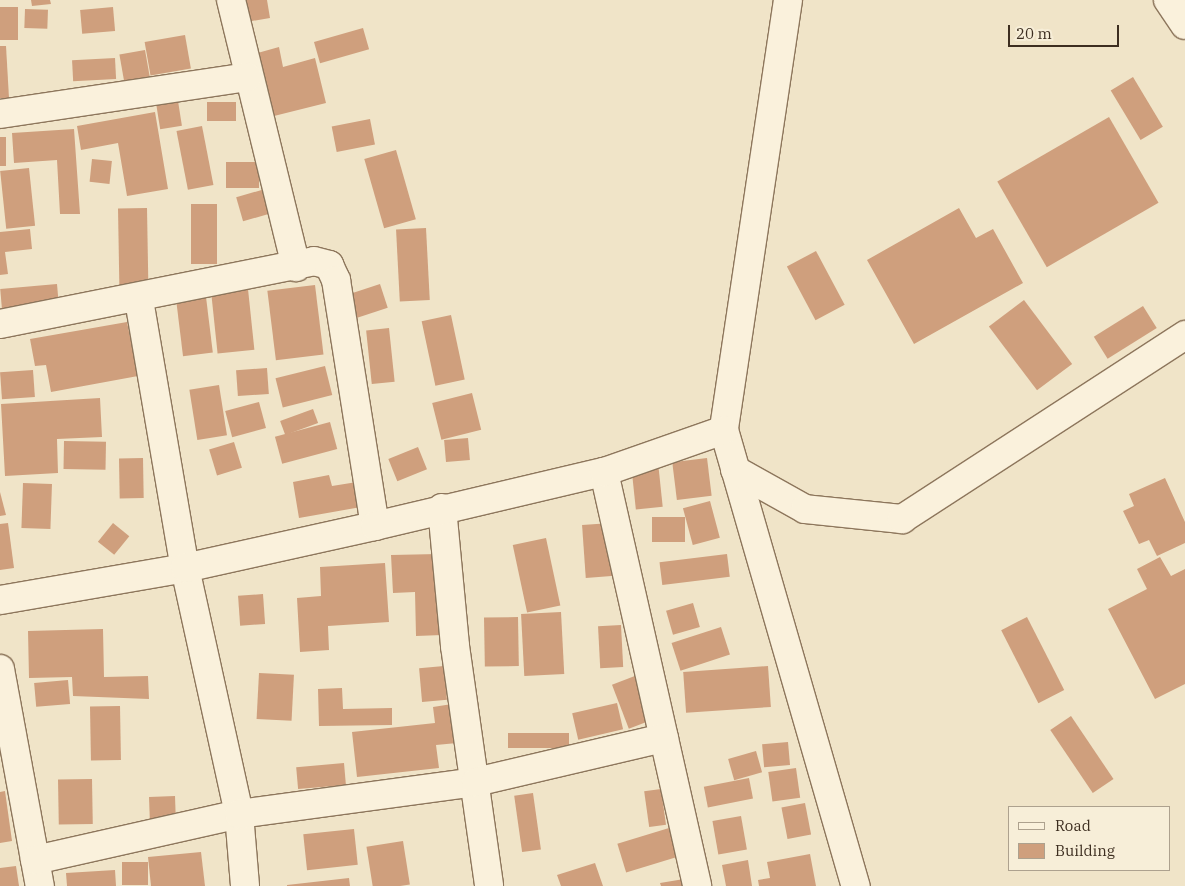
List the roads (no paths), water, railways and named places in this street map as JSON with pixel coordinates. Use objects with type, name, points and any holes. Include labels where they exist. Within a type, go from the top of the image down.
[{"type":"street","points":[[231,0],[247,77],[296,267]]},
{"type":"street","points":[[788,0],[724,430],[856,886]]},
{"type":"street","points":[[1168,0],[1185,25]]},
{"type":"street","points":[[0,114],[247,77]]},
{"type":"street","points":[[0,324],[139,300],[314,262],[329,265],[336,280],[375,526]]},
{"type":"street","points":[[139,300],[185,568],[239,814],[245,886]]},
{"type":"street","points":[[735,470],[805,509],[902,518],[1185,335]]},
{"type":"street","points":[[0,600],[185,568],[375,526],[442,508],[604,472],[724,430]]},
{"type":"street","points":[[604,472],[697,886]]},
{"type":"street","points":[[442,508],[455,646],[476,782],[489,886]]},
{"type":"street","points":[[0,669],[38,873],[239,814],[476,782],[664,738]]}]
